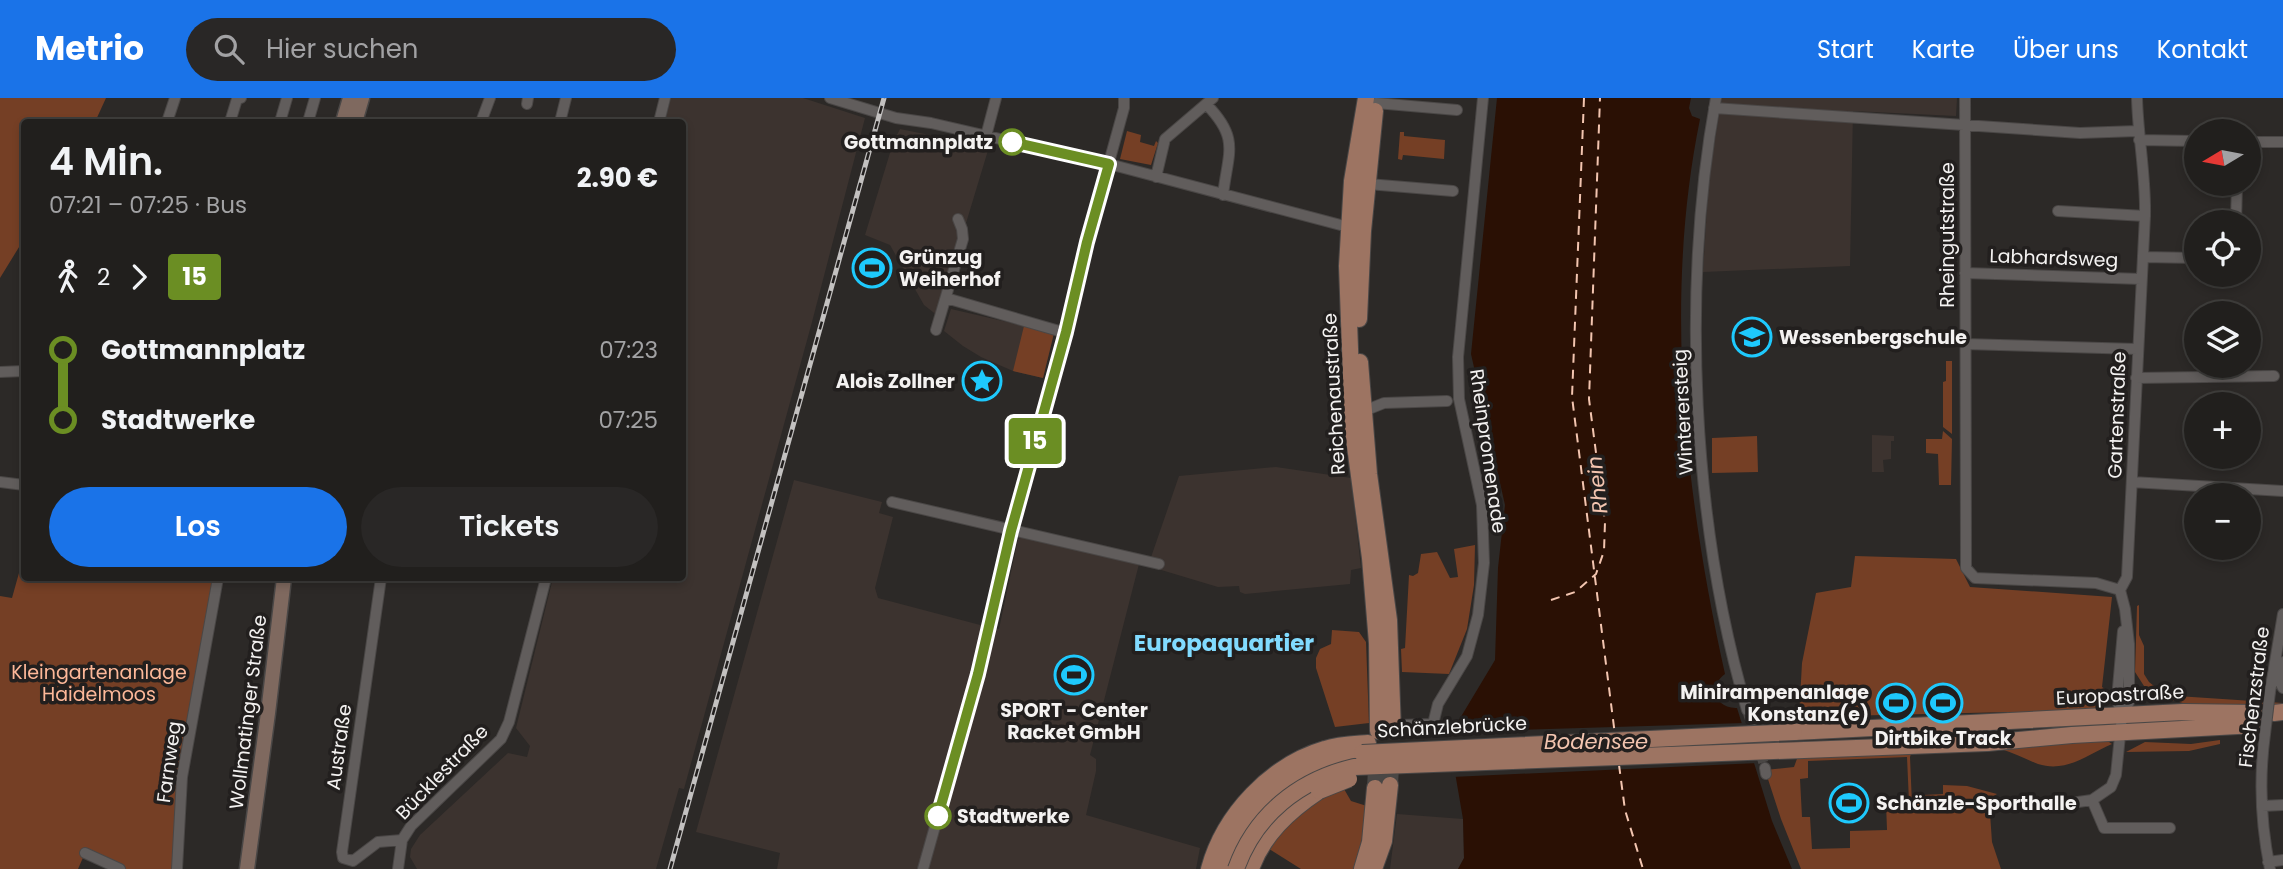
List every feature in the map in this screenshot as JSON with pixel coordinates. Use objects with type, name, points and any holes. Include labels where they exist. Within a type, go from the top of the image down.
[{"type":"main road","points":[[343,119],[349,98]]},
{"type":"main road","points":[[356,119],[362,98]]},
{"type":"main road","name":"Reichenaustraße","points":[[1356,229],[1353,173],[1363,126],[1373,100]]},
{"type":"main road","name":"Reichenaustraße","points":[[1373,100],[1368,184],[1347,267],[1351,396],[1356,457],[1388,728]]},
{"type":"main road","points":[[1353,173],[1358,180],[1368,184]]},
{"type":"main road","name":"Wollmatinger Straße","points":[[247,869],[284,581]]},
{"type":"main road","name":"Europastraße","points":[[1987,743],[2200,712],[2256,719]]},
{"type":"main road","name":"Europastraße","points":[[1987,723],[2122,724]]},
{"type":"main road","name":"Schänzlebrücke","points":[[1224,869],[1234,844],[1255,811],[1280,787],[1317,764],[1340,757],[1461,746],[1987,723]]},
{"type":"main road","points":[[1209,869],[1224,833],[1247,801],[1279,772],[1308,755],[1340,745],[1441,740],[1461,746]]},
{"type":"main road","name":"Schänzlebrücke","points":[[1236,869],[1257,828],[1270,813],[1303,786],[1320,777],[1354,767],[1987,743]]},
{"type":"main road","points":[[1251,869],[1272,831],[1312,795],[1337,783],[1387,772],[1402,764]]},
{"type":"main road","points":[[1362,869],[1382,794],[1384,841],[1374,869]]},
{"type":"main road","name":"Wollmatinger Straße","points":[[250,851],[253,869]]},
{"type":"street","points":[[168,119],[175,98]]},
{"type":"street","points":[[231,119],[237,99],[241,98]]},
{"type":"street","points":[[281,119],[287,98]]},
{"type":"street","points":[[309,119],[315,98]]},
{"type":"street","points":[[482,119],[490,98]]},
{"type":"street","points":[[561,119],[566,98]]},
{"type":"street","points":[[660,119],[665,98]]},
{"type":"street","points":[[830,98],[896,118],[931,123],[1109,164],[1356,229]]},
{"type":"street","points":[[986,136],[996,98]]},
{"type":"street","points":[[923,869],[978,674],[1011,531],[1066,332],[1087,242],[1124,108],[1124,98]]},
{"type":"street","name":"Rheinpromenade","points":[[1388,728],[1433,724],[1438,704],[1467,656],[1478,615],[1484,563],[1484,530],[1476,472],[1459,399],[1458,357],[1483,98]]},
{"type":"street","name":"Rheingutstraße","points":[[1965,98],[1966,568],[1975,578],[2096,583],[2120,590]]},
{"type":"street","name":"Gartenstraße","points":[[2092,800],[2111,787],[2116,775],[2122,724],[2129,702],[2129,644],[2120,590],[2127,577],[2145,216],[2144,162],[2138,136],[2137,98]]},
{"type":"street","points":[[1373,100],[1457,110]]},
{"type":"street","points":[[1156,177],[1165,139],[1210,101],[1229,134],[1223,195]]},
{"type":"street","points":[[1715,103],[2184,140]]},
{"type":"street","name":"Winterersteig","points":[[1715,103],[1705,172],[1698,265],[1699,396],[1709,528],[1723,612],[1747,710]]},
{"type":"street","points":[[2261,142],[2283,142]]},
{"type":"street","points":[[1368,184],[1453,191]]},
{"type":"street","points":[[2057,211],[2145,216]]},
{"type":"street","points":[[936,330],[963,239],[958,219]]},
{"type":"street","points":[[2143,257],[2184,258]]},
{"type":"street","name":"Labhardsweg","points":[[1965,272],[2141,279]]},
{"type":"street","points":[[946,298],[1066,332]]},
{"type":"street","points":[[1965,344],[2137,349]]},
{"type":"street","points":[[0,372],[21,370]]},
{"type":"street","points":[[2136,378],[2274,376]]},
{"type":"street","name":"Reichenaustraße","points":[[1368,409],[1384,403],[1447,401]]},
{"type":"street","points":[[0,482],[21,485]]},
{"type":"street","points":[[2132,482],[2283,491]]},
{"type":"street","points":[[892,502],[1158,564]]},
{"type":"street","name":"Farnweg","points":[[177,869],[182,777],[217,581]]},
{"type":"street","name":"Austraße","points":[[381,581],[355,753],[343,858],[353,861],[378,842],[402,840]]},
{"type":"street","name":"Bücklestraße","points":[[398,869],[402,840],[418,818],[482,760],[501,739],[509,722],[545,581]]},
{"type":"street","name":"Fischenzstraße","points":[[2269,866],[2263,806],[2263,745],[2283,614]]},
{"type":"street","points":[[2283,662],[2280,682],[2283,688]]},
{"type":"street","points":[[2064,804],[2092,800],[2104,828],[2170,828]]},
{"type":"street","points":[[2263,806],[2283,806]]},
{"type":"street","points":[[85,853],[120,869]]},
{"type":"street","points":[[2269,866],[2283,860]]},
{"type":"shaded area","points":[[671,98],[803,98],[865,118],[684,789],[679,788],[656,869],[417,869],[410,857],[411,849],[420,835],[508,753],[527,757],[530,746],[516,728],[552,581],[686,581],[686,119],[666,119]]},
{"type":"shaded area","points":[[1722,98],[1957,98],[1956,116],[1853,111],[1850,266],[1703,272],[1709,176]]},
{"type":"shaded area","points":[[900,129],[989,147],[938,316],[924,305],[890,245],[865,235],[893,143]]},
{"type":"shaded area","points":[[951,309],[1054,333],[1043,378],[1013,371],[963,346],[944,331]]},
{"type":"shaded area","points":[[1872,435],[1894,436],[1894,441],[1891,441],[1891,459],[1883,460],[1884,472],[1872,472]]},
{"type":"shaded area","points":[[1276,467],[1351,478],[1361,568],[1351,570],[1350,584],[1245,594],[1240,592],[1239,586],[1218,587],[1148,566],[1179,476]]},
{"type":"shaded area","points":[[794,480],[882,502],[879,513],[893,517],[875,588],[878,598],[984,626],[999,629],[1018,539],[1022,537],[1139,564],[1090,755],[1096,759],[1096,771],[1086,815],[1200,848],[1196,869],[777,869],[780,853],[696,832]]},
{"type":"shaded area","points":[[1397,814],[1463,819],[1464,858],[1458,869],[1390,869]]},
{"type":"green space","points":[[0,98],[106,98],[96,119],[21,119],[21,244],[0,278]]},
{"type":"green space","points":[[1127,131],[1141,135],[1140,142],[1154,146],[1156,141],[1158,143],[1151,165],[1120,159]]},
{"type":"green space","points":[[1400,132],[1404,132],[1404,136],[1445,140],[1444,159],[1403,155],[1402,160],[1398,159]]},
{"type":"green space","name":"Grünzug Weiherhof","points":[[867,251],[885,256],[877,286],[859,281]]},
{"type":"green space","points":[[1024,326],[1054,333],[1043,378],[1013,371]]},
{"type":"green space","points":[[1946,361],[1952,361],[1952,434],[1943,427]]},
{"type":"green space","points":[[1943,431],[1952,439],[1951,485],[1939,485],[1938,454],[1926,453],[1926,439],[1942,439]]},
{"type":"green space","points":[[1757,436],[1758,472],[1712,473],[1712,438]]},
{"type":"green space","points":[[1475,545],[1474,585],[1467,629],[1449,674],[1402,672],[1401,649],[1405,648],[1409,575],[1418,573],[1421,554],[1437,552],[1450,578],[1458,577],[1454,549]]},
{"type":"green space","points":[[1855,556],[1956,559],[1970,587],[2112,597],[2102,687],[2105,689],[2104,694],[2096,700],[2106,703],[2099,710],[2002,716],[2008,712],[1799,717],[1802,663],[1816,593],[1851,587]]},
{"type":"green space","name":"Kleingartenanlage Haidelmoos","points":[[21,566],[21,581],[217,581],[182,777],[177,869],[120,869],[85,853],[78,869],[0,869],[0,596],[12,598]]},
{"type":"green space","points":[[2139,605],[2139,635],[2144,646],[2144,674],[2159,690],[2144,686],[2135,672]]},
{"type":"green space","points":[[1332,630],[1359,632],[1366,642],[1369,723],[1335,727],[1316,668],[1320,649],[1331,644]]},
{"type":"green space","points":[[2177,696],[2283,703],[2283,708],[2189,705],[2152,698]]},
{"type":"green space","points":[[2106,740],[2112,744],[2076,762],[2058,766],[2038,764],[2001,749]]},
{"type":"green space","points":[[2220,740],[2220,744],[2189,751],[2126,752],[2145,742],[2191,744]]},
{"type":"green space","points":[[1912,751],[1912,804],[1920,803],[1923,795],[1943,794],[1943,785],[1967,786],[1997,794],[1989,799],[1992,842],[2001,869],[1801,869],[1765,770],[1794,767],[1798,756]],"holes":[[[1907,757],[1909,802],[1886,803],[1887,830],[1850,831],[1850,848],[1812,849],[1810,817],[1802,817],[1800,779],[1808,778],[1808,761]]]},
{"type":"green space","points":[[1344,789],[1351,801],[1370,807],[1358,869],[1301,869],[1266,847],[1301,813],[1321,799]]},
{"type":"water","name":"Bodensee","points":[[1497,98],[1691,98],[1689,108],[1692,116],[1700,119],[1689,188],[1681,327],[1690,467],[1699,537],[1725,674],[1717,685],[1716,696],[1723,705],[1737,708],[1772,821],[1792,869],[1458,869],[1464,858],[1463,819],[1452,755],[1456,725],[1495,660],[1498,568],[1505,505],[1471,354]]},
{"type":"pier","points":[[1745,723],[1758,763],[1452,777],[1448,755],[1452,732]]},
{"type":"ferry route","points":[[1584,98],[1572,397],[1615,735]]},
{"type":"ferry route","points":[[1551,600],[1575,592],[1596,574],[1604,551],[1605,522],[1589,399],[1600,98]]},
{"type":"ferry route","points":[[1619,765],[1625,810],[1643,869]]},
{"type":"tunnel","points":[[1747,710],[1765,768]]},
{"type":"tunnel","points":[[1375,788],[1378,731]]},
{"type":"tunnel","points":[[1390,785],[1393,731]]},
{"type":"railway","points":[[670,869],[884,98]]},
{"type":"bus line","name":"15","points":[[938,816],[978,674],[1011,531],[1109,164],[1012,142]]},
{"type":"place","name":"Gottmannplatz","points":[[1012,142]]},
{"type":"place","name":"Grünzug Weiherhof","points":[[872,268]]},
{"type":"place","name":"Wessenbergschule","points":[[1752,337]]},
{"type":"place","name":"Alois Zollner","points":[[982,381]]},
{"type":"place","name":"SPORT - Center Racket GmbH","points":[[1074,675]]},
{"type":"place","name":"Minirampenanlage Konstanz(e)","points":[[1896,703]]},
{"type":"place","name":"Dirtbike Track","points":[[1943,703]]},
{"type":"place","name":"Schänzle-Sporthalle","points":[[1849,803]]},
{"type":"place","name":"Stadtwerke","points":[[938,816]]},
{"type":"district","name":"Europaquartier","points":[[1224,643]]},
{"type":"water label","name":"Rhein","points":[[1597,485]]}]
